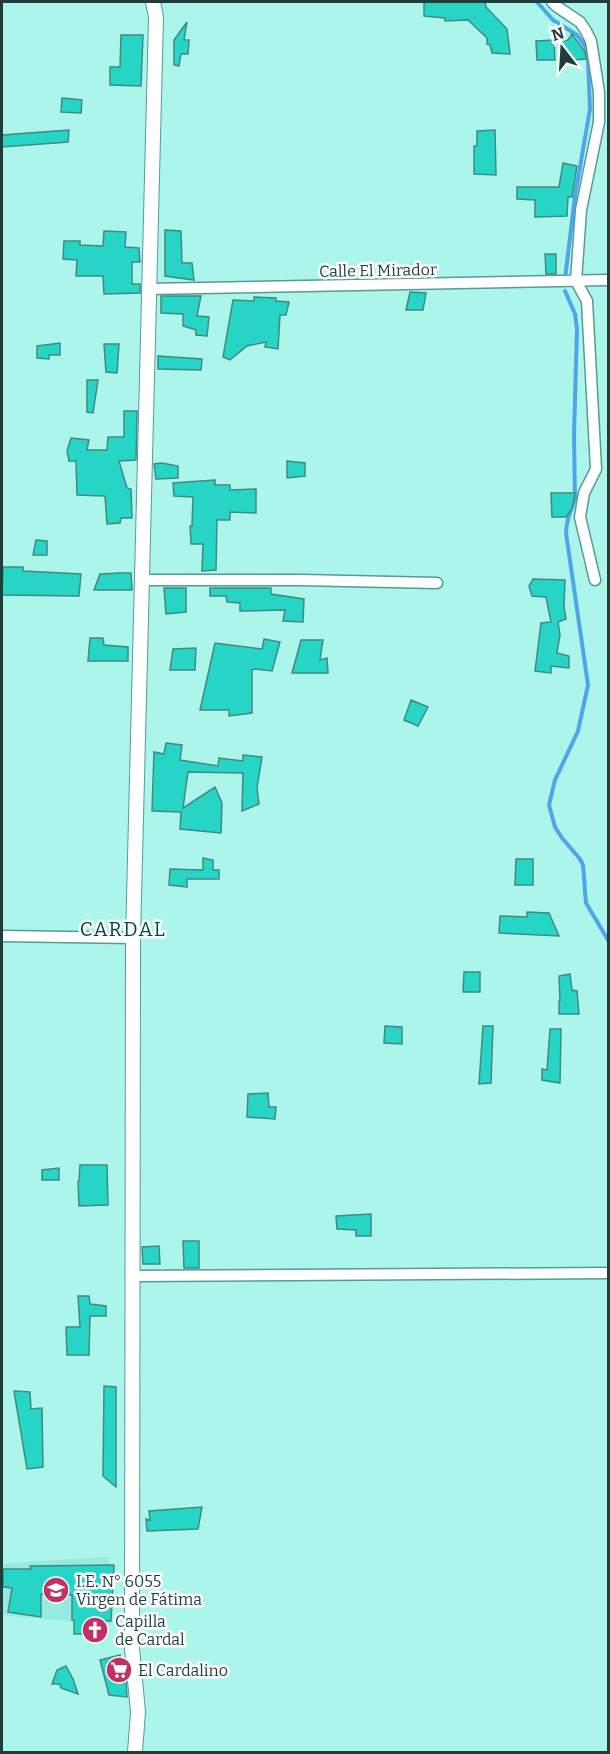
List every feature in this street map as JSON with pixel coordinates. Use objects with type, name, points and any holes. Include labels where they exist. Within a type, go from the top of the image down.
[{"type":"street","points":[[135,1752],[138,1712],[132,1648],[133,938],[156,17],[153,2]]},
{"type":"street","points":[[552,2],[580,22],[586,31],[591,41],[599,92],[599,122],[581,210],[576,281],[587,301],[596,469],[584,493],[580,517],[595,580]]},
{"type":"street","name":"Calle El Mirador","points":[[148,290],[609,280]]},
{"type":"street","points":[[141,580],[437,583]]},
{"type":"street","points":[[2,936],[133,938]]},
{"type":"street","points":[[133,1276],[609,1273]]},
{"type":"shaded area","name":"I.E. N° 6055 Virgen de Fátima","points":[[109,1557],[113,1625],[2,1615],[2,1565]]},
{"type":"building","points":[[424,2],[485,2],[486,7],[507,29],[510,54],[492,53],[490,45],[487,44],[487,38],[468,20],[445,21],[445,18],[424,16]]},
{"type":"building","points":[[187,22],[184,40],[189,40],[188,54],[181,54],[179,66],[174,65],[174,40]]},
{"type":"building","points":[[572,34],[585,52],[586,59],[572,60],[559,40],[568,40]]},
{"type":"building","points":[[121,35],[143,35],[141,86],[110,85],[110,67],[120,67]]},
{"type":"building","points":[[554,40],[555,60],[537,60],[536,41]]},
{"type":"building","points":[[62,98],[82,100],[81,113],[61,112]]},
{"type":"building","points":[[69,130],[68,142],[2,147],[2,135]]},
{"type":"building","points":[[495,130],[496,175],[474,174],[474,146],[477,146],[477,131]]},
{"type":"building","points":[[563,163],[577,166],[572,197],[568,197],[567,216],[535,217],[535,200],[517,199],[517,187],[559,187]]},
{"type":"building","points":[[165,230],[181,231],[182,263],[192,263],[194,280],[165,276]]},
{"type":"building","points":[[104,231],[126,232],[125,247],[139,248],[140,262],[132,262],[132,284],[140,284],[140,293],[104,294],[103,276],[76,276],[77,260],[63,259],[64,241],[80,241],[80,245],[103,246]]},
{"type":"building","points":[[545,254],[556,254],[556,274],[546,274]]},
{"type":"building","points":[[410,292],[426,293],[423,310],[406,310]]},
{"type":"building","points":[[161,296],[201,296],[197,316],[209,317],[207,336],[196,335],[196,330],[183,326],[183,314],[161,313]]},
{"type":"building","points":[[254,297],[276,298],[276,301],[289,302],[286,315],[280,315],[278,349],[265,347],[266,342],[247,346],[230,360],[223,357],[233,300],[254,301]]},
{"type":"building","points":[[60,343],[60,355],[49,355],[49,359],[37,358],[37,346]]},
{"type":"building","points":[[104,344],[119,344],[117,373],[106,372]]},
{"type":"building","points":[[158,356],[202,359],[201,370],[158,369]]},
{"type":"building","points":[[87,380],[98,380],[93,413],[87,412]]},
{"type":"building","points":[[124,411],[137,411],[136,460],[119,461],[127,488],[131,489],[132,518],[121,518],[120,523],[107,524],[105,496],[77,495],[76,461],[69,461],[67,451],[71,438],[89,440],[87,450],[107,450],[108,437],[124,437]]},
{"type":"building","points":[[287,461],[305,463],[305,476],[287,478]]},
{"type":"building","points":[[154,464],[178,466],[178,478],[156,479]]},
{"type":"building","points":[[215,480],[215,485],[230,485],[230,490],[256,489],[256,513],[230,512],[230,520],[217,520],[216,570],[202,571],[203,544],[191,544],[193,497],[174,496],[173,483]]},
{"type":"building","points":[[551,493],[575,493],[572,509],[566,517],[552,517]]},
{"type":"building","points":[[36,540],[47,541],[47,555],[33,555]]},
{"type":"building","points":[[3,567],[23,567],[23,571],[81,574],[79,596],[2,595]]},
{"type":"building","points":[[131,573],[132,590],[94,590],[100,574]]},
{"type":"building","points":[[533,579],[565,580],[566,619],[558,622],[560,635],[557,653],[569,656],[569,668],[551,666],[551,673],[535,671],[541,623],[551,622],[546,597],[532,596],[529,586]]},
{"type":"building","points":[[164,588],[186,588],[186,612],[166,614]]},
{"type":"building","points":[[210,588],[271,588],[271,594],[304,599],[303,622],[283,621],[285,610],[240,611],[240,603],[227,602],[226,596],[210,596]]},
{"type":"building","points":[[90,638],[103,638],[104,645],[128,647],[128,661],[88,661]]},
{"type":"building","points":[[264,639],[280,642],[272,671],[252,670],[252,713],[229,716],[229,710],[200,710],[215,643],[262,649]]},
{"type":"building","points":[[301,640],[323,640],[320,660],[327,658],[328,673],[292,673]]},
{"type":"building","points":[[196,648],[195,670],[170,670],[173,649]]},
{"type":"building","points":[[411,700],[428,707],[418,726],[404,720]]},
{"type":"building","points":[[166,743],[182,745],[180,760],[218,766],[219,758],[243,761],[243,755],[262,757],[257,788],[259,804],[242,811],[243,773],[188,772],[183,808],[215,787],[222,803],[221,833],[180,829],[181,812],[152,811],[154,752],[164,754]]},
{"type":"building","points":[[203,858],[213,860],[213,870],[219,870],[219,879],[187,879],[187,887],[169,885],[170,869],[203,870]]},
{"type":"building","points":[[516,859],[533,859],[533,885],[515,885]]},
{"type":"building","points":[[527,912],[549,913],[559,936],[499,933],[500,916],[527,917]]},
{"type":"building","points":[[464,972],[480,972],[480,992],[463,992]]},
{"type":"building","points":[[570,974],[572,990],[577,991],[579,1014],[559,1014],[559,976]]},
{"type":"building","points":[[385,1026],[402,1027],[402,1044],[384,1043]]},
{"type":"building","points":[[483,1026],[493,1026],[491,1083],[479,1084]]},
{"type":"building","points":[[550,1029],[561,1029],[560,1083],[542,1080],[542,1069],[547,1070]]},
{"type":"building","points":[[268,1093],[269,1107],[276,1107],[275,1119],[247,1117],[248,1094]]},
{"type":"building","points":[[80,1165],[107,1165],[108,1205],[79,1206]]},
{"type":"building","points":[[59,1168],[59,1180],[42,1180],[42,1170]]},
{"type":"building","points":[[371,1214],[371,1236],[356,1236],[356,1230],[337,1229],[336,1216]]},
{"type":"building","points":[[183,1241],[199,1241],[199,1268],[184,1268]]},
{"type":"building","points":[[159,1246],[160,1264],[143,1264],[142,1247]]},
{"type":"building","points":[[78,1296],[89,1296],[90,1304],[106,1306],[106,1316],[90,1316],[89,1355],[67,1355],[66,1327],[80,1327]]},
{"type":"building","points":[[104,1386],[116,1387],[116,1487],[103,1476]]},
{"type":"building","points":[[14,1391],[30,1392],[31,1409],[42,1408],[43,1467],[27,1469]]},
{"type":"building","points":[[202,1507],[198,1529],[147,1531],[146,1519],[150,1520],[149,1511]]},
{"type":"building","name":"I.E. N° 6055 Virgen de Fátima","points":[[114,1565],[111,1621],[99,1621],[99,1634],[74,1634],[72,1595],[41,1594],[41,1617],[8,1612],[12,1588],[3,1587],[3,1569],[31,1569],[30,1566]]},
{"type":"building","points":[[120,1655],[126,1680],[127,1697],[109,1695],[100,1660]]},
{"type":"building","points":[[66,1666],[78,1694],[61,1688],[60,1684],[52,1684],[57,1670]]},
{"type":"waterway","points":[[537,2],[553,20],[577,35],[585,46],[588,60],[590,109],[575,196],[565,279]]},
{"type":"waterway","points":[[565,291],[575,314],[577,329],[575,499],[566,533],[588,685],[578,731],[555,780],[549,805],[555,827],[583,865],[586,903],[608,940]]},
{"type":"place","name":"I.E. N° 6055 Virgen de Fátima","points":[[56,1590]]},
{"type":"place","name":"Capilla de Cardal","points":[[95,1630]]},
{"type":"place","name":"El Cardalino","points":[[119,1670]]},
{"type":"district","name":"CARDAL","points":[[123,929]]}]
